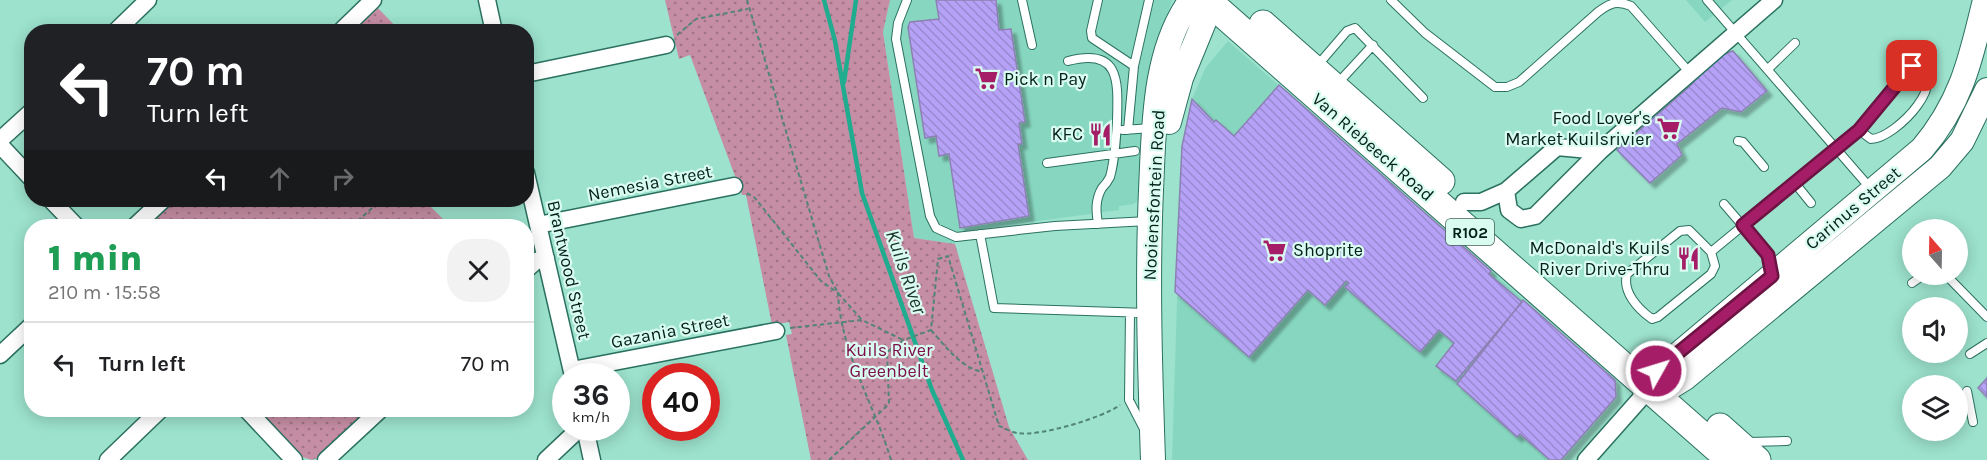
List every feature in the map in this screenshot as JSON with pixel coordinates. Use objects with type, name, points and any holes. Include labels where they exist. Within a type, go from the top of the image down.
[{"type":"main road","name":"Van Riebeeck Road","points":[[1211,1],[1314,69],[1335,87],[1464,202],[1654,387]]},
{"type":"main road","name":"Van Riebeeck Road","points":[[1211,1],[1654,387],[1733,451],[1757,460]]},
{"type":"street","points":[[123,24],[148,0]]},
{"type":"street","points":[[348,24],[373,0]]},
{"type":"street","points":[[487,0],[492,24]]},
{"type":"street","points":[[1506,191],[1509,210],[1515,217],[1521,219],[1535,216],[1600,151],[1774,0]]},
{"type":"street","name":"Carinus Street","points":[[1654,387],[1881,201],[1935,134],[1956,102],[1976,82],[1984,0]]},
{"type":"street","name":"Nooiensfontein Road","points":[[1152,396],[1157,370],[1161,310],[1155,221],[1156,127],[1167,54],[1178,23],[1211,1]]},
{"type":"street","name":"Nooiensfontein Road","points":[[1153,452],[1152,396],[1139,313],[1173,103],[1211,1]]},
{"type":"street","points":[[534,72],[666,45]]},
{"type":"street","name":"Carinus Street","points":[[1587,460],[1654,387],[1772,276],[1952,154],[1973,122],[1987,90]]},
{"type":"street","points":[[24,119],[0,143],[24,170]]},
{"type":"street","points":[[1464,202],[1481,202],[1506,191],[1557,147],[1600,151]]},
{"type":"street","name":"Nemesia Street","points":[[538,225],[734,186]]},
{"type":"street","points":[[58,207],[69,219]]},
{"type":"street","points":[[143,219],[155,207]]},
{"type":"street","name":"Brantwood Street","points":[[534,207],[570,363]]},
{"type":"street","points":[[534,263],[546,258]]},
{"type":"street","name":"Gazania Street","points":[[624,363],[776,331]]},
{"type":"street","points":[[0,355],[24,332]]},
{"type":"street","points":[[108,460],[153,417]]},
{"type":"street","points":[[253,417],[294,460]]},
{"type":"street","points":[[326,460],[372,417]]},
{"type":"street","points":[[546,460],[566,441]]},
{"type":"street","points":[[588,441],[592,460]]},
{"type":"lane","points":[[907,0],[898,23],[896,39],[930,216],[936,228],[956,237],[1155,221]]},
{"type":"lane","points":[[1022,0],[1032,45]]},
{"type":"lane","points":[[1098,0],[1090,31],[1092,38],[1134,66]]},
{"type":"lane","points":[[1128,130],[1134,66],[1149,0]]},
{"type":"lane","points":[[1392,0],[1425,33],[1495,87],[1507,87],[1519,82],[1598,12],[1608,5],[1620,2],[1631,6],[1690,73]]},
{"type":"lane","points":[[1707,0],[1881,201]]},
{"type":"lane","points":[[1314,69],[1350,28],[1355,28],[1423,98]]},
{"type":"lane","points":[[1768,69],[1795,44]]},
{"type":"lane","points":[[1335,87],[1373,45]]},
{"type":"lane","points":[[1068,61],[1091,57],[1103,62],[1114,72],[1118,84],[1114,153],[1110,176],[1096,203],[1098,224]]},
{"type":"lane","points":[[1711,252],[1835,147],[1859,130],[1889,97],[1906,70],[1912,66],[1924,71],[1928,77],[1927,86],[1910,117],[1886,136],[1878,139],[1871,139],[1859,130]]},
{"type":"lane","points":[[1116,131],[1156,127]]},
{"type":"lane","points":[[1738,141],[1743,142],[1764,167]]},
{"type":"lane","points":[[1047,162],[1134,151]]},
{"type":"lane","points":[[1794,182],[1811,203]]},
{"type":"lane","points":[[1724,204],[1768,255],[1772,276]]},
{"type":"lane","points":[[1689,230],[1711,252],[1715,266],[1711,274],[1658,317],[1652,319],[1646,315],[1628,294],[1625,283],[1627,274],[1680,231],[1689,230]]},
{"type":"lane","points":[[980,234],[994,308],[1139,313],[1129,400],[1153,452]]},
{"type":"lane","points":[[1956,285],[1987,317]]},
{"type":"lane","points":[[1970,354],[1987,343]]},
{"type":"lane","points":[[1968,396],[1973,422]]},
{"type":"lane","points":[[1733,451],[1787,441]]},
{"type":"path","points":[[747,0],[829,276],[838,294],[839,322],[858,378],[891,460]]},
{"type":"path","points":[[666,45],[696,19],[749,9]]},
{"type":"path","points":[[734,186],[755,198],[821,281],[838,294],[862,320],[904,340]]},
{"type":"path","points":[[360,219],[373,207]]},
{"type":"path","points":[[983,372],[972,370],[957,358],[931,330],[939,259],[948,256],[983,372],[999,426],[1018,433],[1042,431],[1110,412],[1129,400]]},
{"type":"path","points":[[776,331],[862,320]]},
{"type":"path","points":[[829,460],[889,404],[887,351],[904,340],[931,330]]},
{"type":"shaded area","points":[[890,0],[1172,0],[1155,57],[1144,193],[1134,204],[1119,206],[1119,210],[958,232],[955,244],[914,238],[883,32]]},
{"type":"shaded area","points":[[1686,0],[1732,0],[1705,22]]},
{"type":"shaded area","points":[[1228,41],[1615,380],[1616,397],[1561,460],[1172,460],[1182,146],[1192,99],[1206,67]]},
{"type":"green space","name":"Kuils River Greenbelt","points":[[665,0],[890,0],[883,32],[914,238],[955,244],[1009,427],[1028,460],[811,460],[786,335],[792,334],[789,322],[772,325],[746,195],[742,195],[690,55],[679,59]]},
{"type":"green space","points":[[376,6],[393,24],[357,24]]},
{"type":"green space","points":[[166,207],[431,207],[443,219],[153,219]]},
{"type":"green space","points":[[265,417],[364,417],[322,456],[312,460],[302,457]]},
{"type":"building","points":[[936,0],[996,0],[999,30],[1011,29],[1025,122],[1019,123],[1022,144],[1018,144],[1029,216],[960,228],[949,154],[939,156],[936,136],[925,138],[908,27],[910,22],[939,19]]},
{"type":"building","name":"Food Lover's Market Kuilsrivier","points":[[1733,51],[1767,91],[1741,112],[1722,108],[1677,144],[1682,155],[1650,183],[1617,150],[1690,86],[1716,57]]},
{"type":"building","points":[[1279,85],[1491,271],[1489,274],[1522,302],[1456,381],[1436,366],[1454,343],[1439,330],[1420,352],[1345,287],[1349,283],[1346,281],[1325,305],[1308,290],[1249,357],[1175,292],[1182,146],[1192,99],[1214,122],[1216,120],[1234,136]]},
{"type":"building","points":[[1523,300],[1615,380],[1616,397],[1561,460],[1550,460],[1520,434],[1517,437],[1457,384]]},
{"type":"building","points":[[1987,378],[1987,397],[1978,388]]},
{"type":"waterway","name":"Kuils River","points":[[824,0],[835,41],[862,193],[932,390],[963,460]]},
{"type":"waterway","points":[[844,82],[856,0]]},
{"type":"place","name":"Pick n Pay","points":[[986,79]]},
{"type":"place","name":"Food Lover's Market Kuilsrivier","points":[[1669,128]]},
{"type":"place","name":"KFC","points":[[1101,134]]},
{"type":"place","name":"Shoprite","points":[[1275,250]]},
{"type":"place","name":"McDonald's Kuils River Drive-Thru","points":[[1688,258]]},
{"type":"route","points":[[1656,371],[1772,276],[1768,255],[1743,225],[1835,147],[1859,130],[1889,97],[1906,70],[1912,66]]}]
